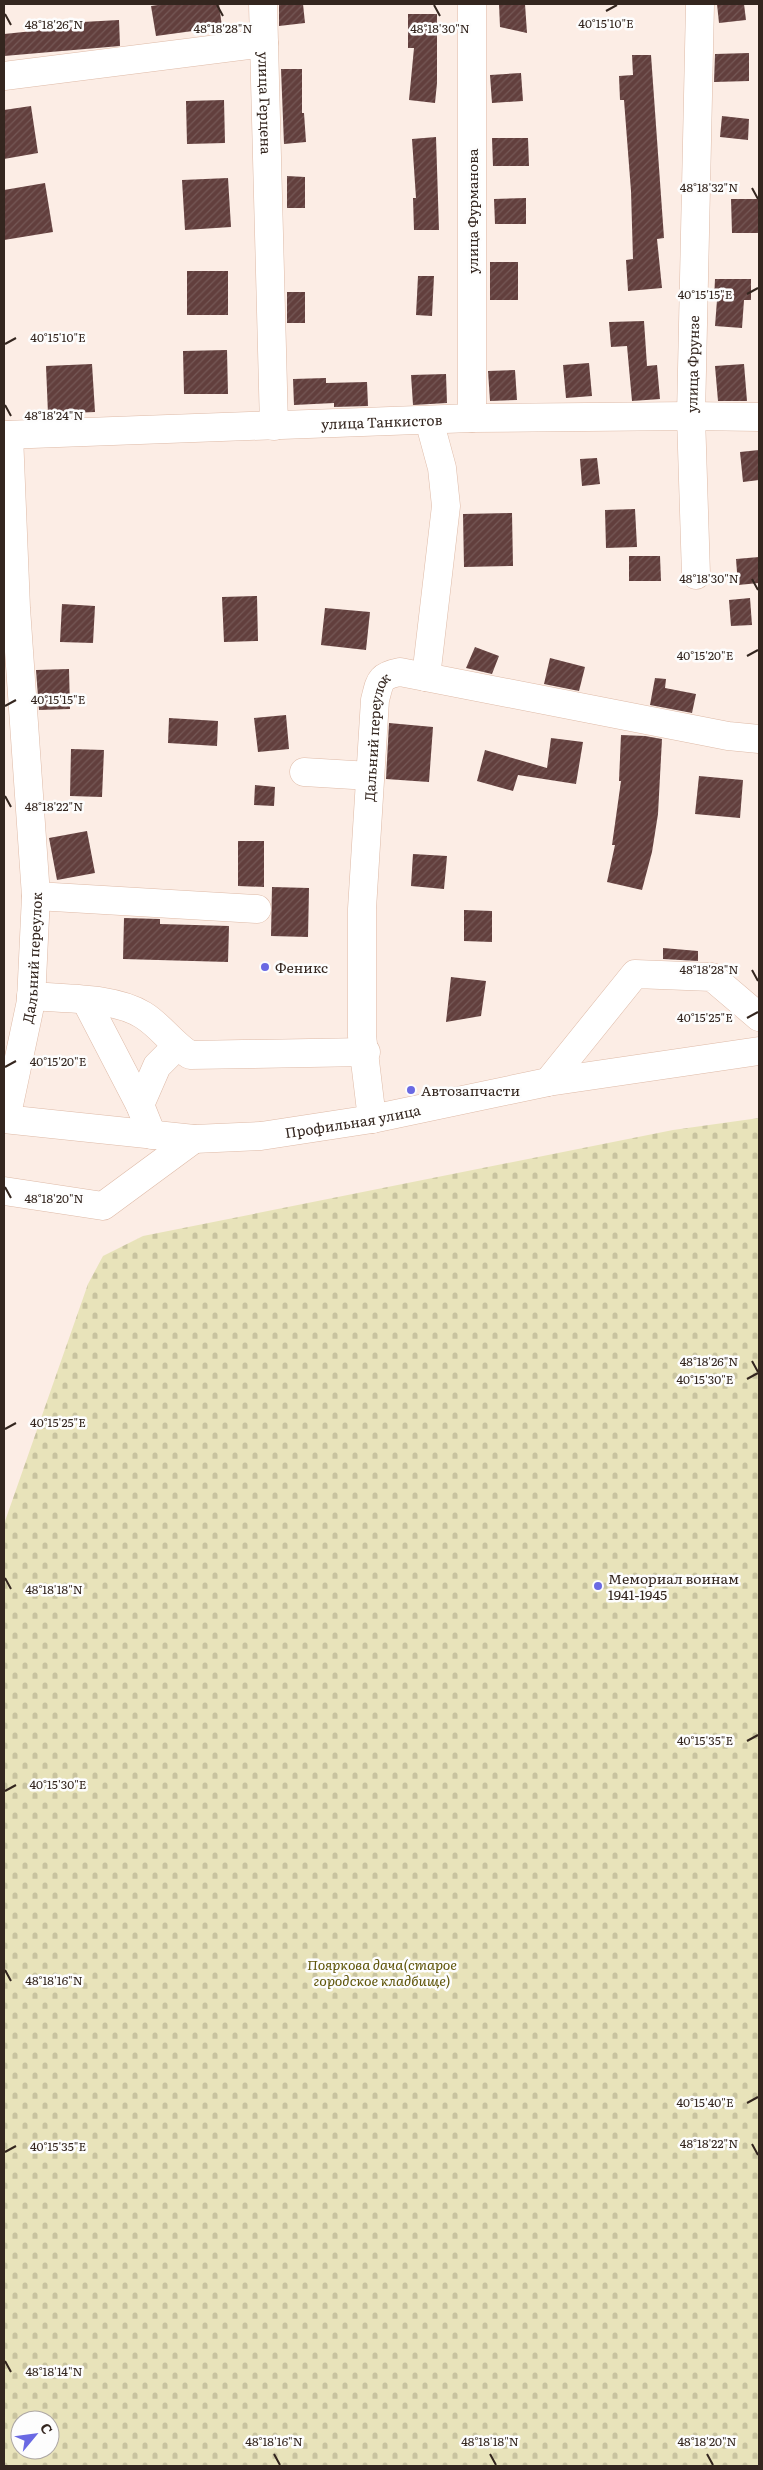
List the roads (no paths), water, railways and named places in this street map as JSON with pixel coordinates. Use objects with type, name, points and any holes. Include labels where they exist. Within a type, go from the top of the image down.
[{"type":"street","points":[[263,4],[264,43]]},
{"type":"street","name":"улица Фурманова","points":[[472,4],[472,418]]},
{"type":"street","name":"улица Фрунзе","points":[[696,575],[691,416],[700,4]]},
{"type":"street","name":"улица Герцена","points":[[4,76],[264,43],[274,426]]},
{"type":"street","name":"улица Танкистов","points":[[6,435],[472,418],[759,417]]},
{"type":"street","points":[[426,677],[446,506],[442,468],[428,420]]},
{"type":"street","name":"Дальний переулок","points":[[5,1119],[31,996],[36,896],[6,435]]},
{"type":"street","name":"Дальний переулок","points":[[372,1119],[361,1010],[362,909],[374,700],[380,681],[387,674],[400,672],[728,736],[759,739]]},
{"type":"street","points":[[304,772],[370,776]]},
{"type":"street","points":[[36,896],[257,909]]},
{"type":"street","points":[[548,1082],[635,974],[712,977],[759,1017]]},
{"type":"street","points":[[31,996],[123,1005],[145,1016],[176,1047],[190,1056],[366,1052]]},
{"type":"street","points":[[86,1001],[140,1105],[152,1135]]},
{"type":"street","points":[[140,1105],[156,1066],[176,1047]]},
{"type":"street","name":"Профильная улица","points":[[5,1119],[194,1139],[260,1136],[372,1119],[548,1082],[759,1051]]},
{"type":"street","points":[[4,1191],[104,1206],[194,1139]]},
{"type":"place","name":"Феникс","points":[[265,967]]},
{"type":"place","name":"Автозапчасти","points":[[411,1090]]},
{"type":"place","name":"Мемориал воинам 1941-1945","points":[[598,1586]]},
{"type":"park label","name":"Пояркова дача(старое городское кладбище)","points":[[382,1972]]}]
